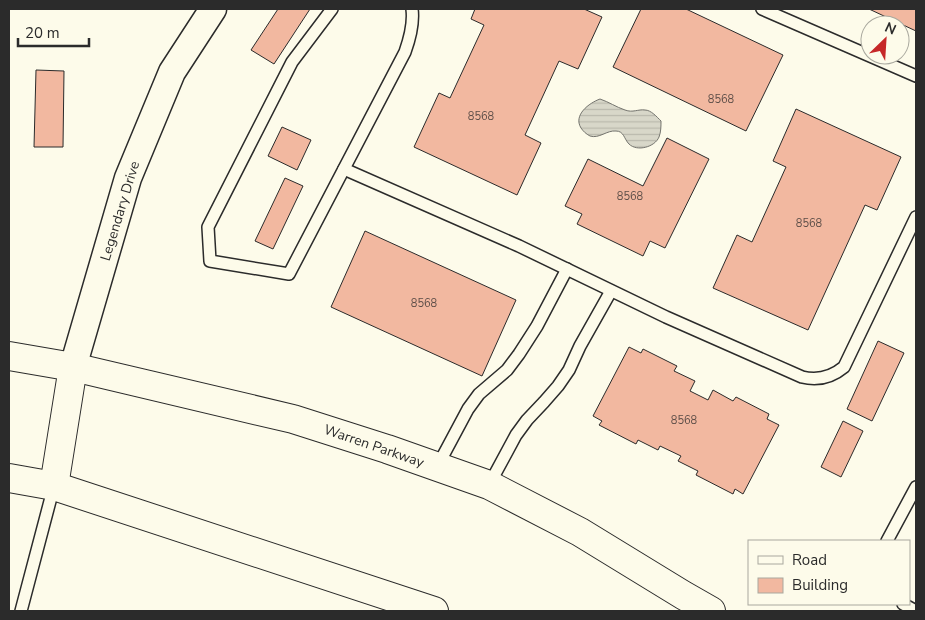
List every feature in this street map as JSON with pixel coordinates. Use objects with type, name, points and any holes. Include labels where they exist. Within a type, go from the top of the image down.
[{"type":"main road","name":"Warren Parkway","points":[[9,356],[74,367],[293,420],[387,449],[489,486],[580,532],[711,611]]},
{"type":"main road","points":[[54,486],[74,367]]},
{"type":"main road","points":[[9,478],[54,486],[434,611]]},
{"type":"street","name":"Legendary Drive","points":[[74,367],[128,178],[172,72],[214,9]]},
{"type":"lane","points":[[332,9],[292,62],[208,227],[210,261],[289,274],[405,52],[410,40],[413,19],[412,9]]},
{"type":"lane","points":[[762,9],[916,76]]},
{"type":"lane","points":[[344,169],[501,238],[666,317],[802,377],[812,379],[833,374],[844,366],[916,217]]},
{"type":"lane","points":[[436,467],[468,409],[479,394],[506,370],[519,354],[537,326],[567,270]]},
{"type":"lane","points":[[489,486],[516,435],[558,386],[569,370],[580,346],[611,291]]},
{"type":"lane","points":[[21,611],[54,486]]},
{"type":"lane","points":[[888,540],[916,487]]},
{"type":"shaded area","points":[[600,99],[628,111],[647,110],[652,112],[661,121],[657,140],[650,146],[636,148],[629,144],[619,131],[593,137],[587,134],[582,129],[579,119],[583,110],[591,103]]},
{"type":"building","points":[[278,9],[310,9],[274,64],[251,50]]},
{"type":"building","points":[[475,9],[584,9],[602,17],[578,69],[559,61],[525,135],[541,143],[517,195],[414,147],[439,93],[450,98],[484,25],[471,19]]},
{"type":"building","points":[[641,9],[686,9],[783,55],[746,131],[613,67]]},
{"type":"building","points":[[869,9],[916,9],[916,31],[910,28],[910,15],[882,15]]},
{"type":"building","points":[[36,70],[64,71],[63,147],[34,147]]},
{"type":"building","points":[[796,109],[901,157],[877,210],[865,205],[808,330],[713,288],[737,235],[752,242],[786,167],[773,161]]},
{"type":"building","points":[[282,127],[311,140],[297,170],[268,156]]},
{"type":"building","points":[[667,138],[709,159],[665,248],[650,241],[643,256],[577,224],[582,214],[565,206],[588,159],[643,186]]},
{"type":"building","points":[[285,178],[303,186],[273,249],[255,241]]},
{"type":"building","points":[[365,231],[516,300],[482,376],[331,307]]},
{"type":"building","points":[[878,341],[904,353],[872,421],[847,409]]},
{"type":"building","points":[[629,347],[641,353],[643,349],[677,366],[674,371],[695,381],[690,391],[708,400],[713,390],[733,401],[736,397],[769,414],[767,419],[779,425],[743,494],[735,489],[733,494],[696,475],[698,471],[678,461],[681,456],[660,446],[658,450],[638,440],[636,444],[599,425],[602,421],[593,416]]},
{"type":"building","points":[[843,421],[863,431],[841,477],[821,467]]}]
